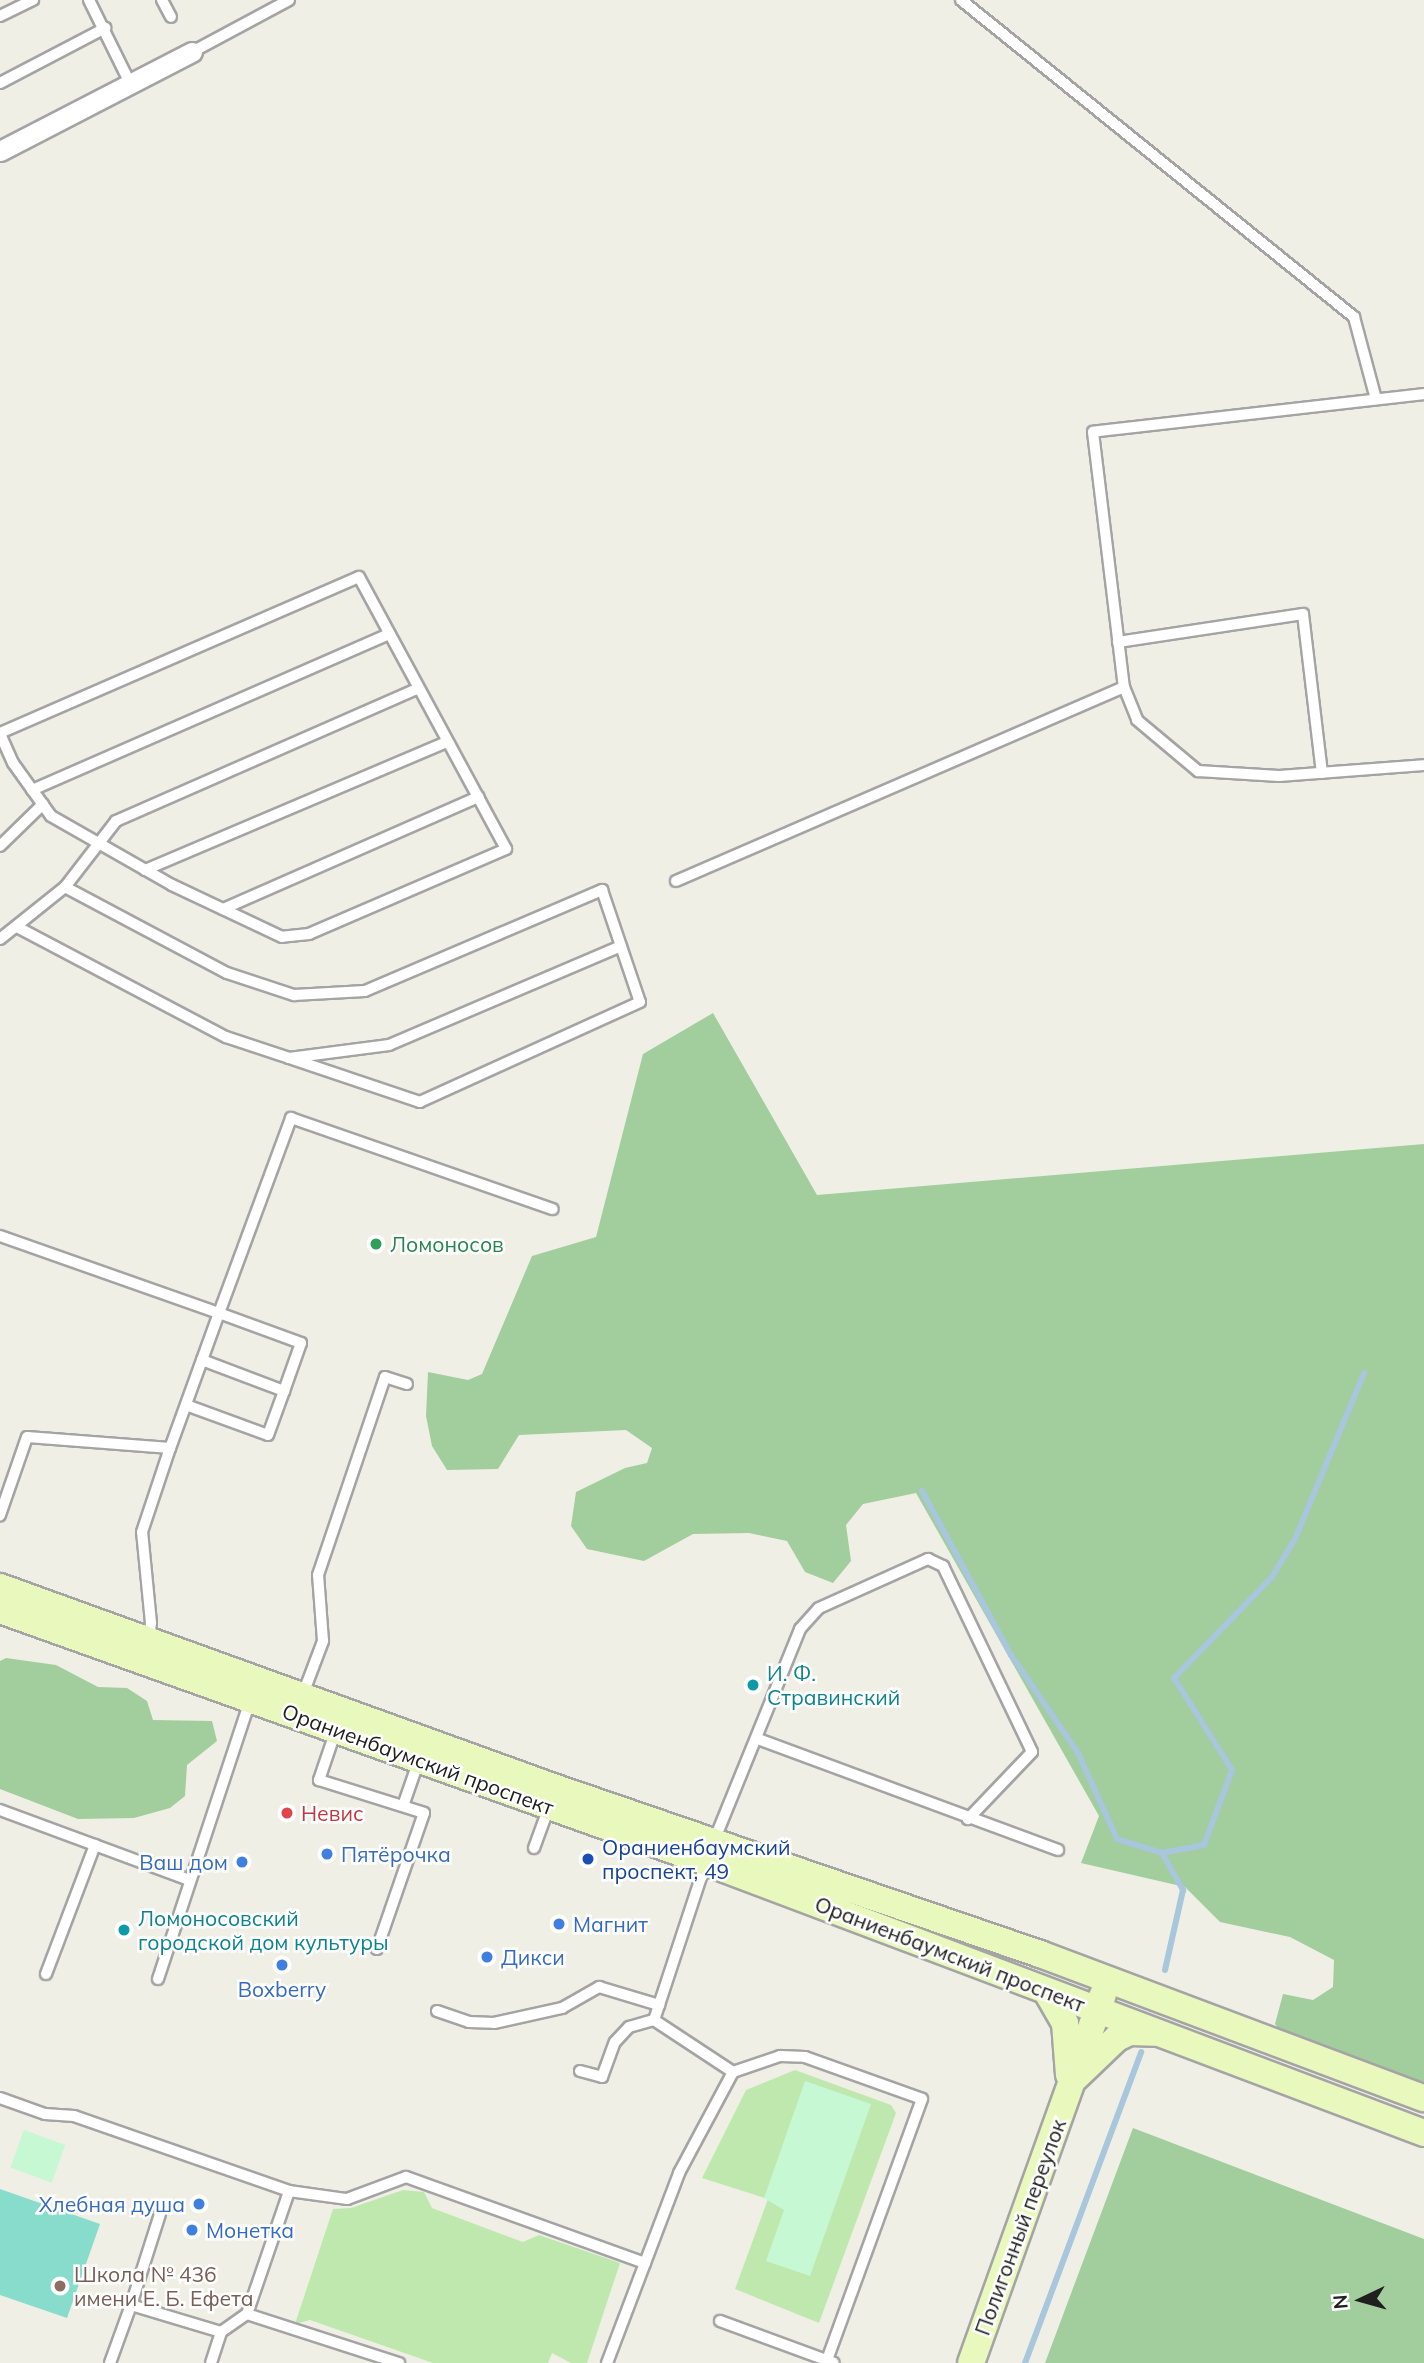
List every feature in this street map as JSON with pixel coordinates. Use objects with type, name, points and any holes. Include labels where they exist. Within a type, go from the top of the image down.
[{"type":"main road","name":"Ораниенбаумский проспект","points":[[0,1587],[250,1699],[337,1729],[423,1749]]},
{"type":"main road","name":"Ораниенбаумский проспект","points":[[0,1610],[303,1694],[423,1749],[552,1797],[710,1852],[1108,1980],[1424,2098]]},
{"type":"main road","name":"Ораниенбаумский проспект","points":[[710,1852],[1046,1992],[1424,2133]]},
{"type":"main road","name":"Полигонный переулок","points":[[971,2363],[1108,1980]]},
{"type":"main road","points":[[1046,1992],[1065,2022],[1069,2090]]},
{"type":"main road","points":[[1069,2090],[1078,2073],[1117,2038],[1130,2032],[1159,2033]]},
{"type":"street","points":[[0,151],[192,52]]},
{"type":"lane","points":[[0,16],[33,0]]},
{"type":"lane","points":[[89,0],[131,85]]},
{"type":"lane","points":[[162,0],[171,17]]},
{"type":"lane","points":[[192,52],[289,0]]},
{"type":"lane","points":[[961,0],[1354,317],[1377,399]]},
{"type":"lane","points":[[0,83],[105,28]]},
{"type":"lane","points":[[1424,394],[1093,432],[1124,687],[1137,720],[1198,771],[1279,776],[1424,765]]},
{"type":"lane","points":[[359,577],[389,634],[506,849],[309,934],[282,937],[76,833],[43,804],[32,790],[13,763],[0,734],[359,577]]},
{"type":"lane","points":[[1118,642],[1303,614],[1322,773]]},
{"type":"lane","points":[[32,790],[389,634]]},
{"type":"lane","points":[[676,881],[1124,687]]},
{"type":"lane","points":[[0,939],[19,928],[65,887],[116,821],[170,793],[417,689]]},
{"type":"lane","points":[[145,870],[447,742]]},
{"type":"lane","points":[[223,909],[478,797]]},
{"type":"lane","points":[[0,846],[43,804]]},
{"type":"lane","points":[[19,928],[226,1037],[420,1102],[640,1002],[602,890],[365,990],[294,995],[227,973],[65,887]]},
{"type":"lane","points":[[289,1058],[389,1045],[621,946]]},
{"type":"lane","points":[[145,1650],[151,1623],[142,1532],[170,1448],[291,1118],[553,1209]]},
{"type":"lane","points":[[0,1236],[301,1343],[268,1435],[186,1405]]},
{"type":"lane","points":[[202,1360],[284,1391]]},
{"type":"lane","points":[[303,1694],[323,1641],[316,1596],[318,1575],[385,1377],[407,1384]]},
{"type":"lane","points":[[0,1515],[27,1437],[170,1448]]},
{"type":"lane","points":[[654,2020],[710,1852],[758,1739],[793,1643],[819,1608],[928,1559],[943,1566],[1032,1752],[968,1819]]},
{"type":"lane","points":[[158,1979],[187,1880],[250,1699]]},
{"type":"lane","points":[[337,1729],[318,1780],[424,1813],[377,1949]]},
{"type":"lane","points":[[758,1739],[968,1819],[1058,1850]]},
{"type":"lane","points":[[403,1806],[423,1749]]},
{"type":"lane","points":[[534,1848],[552,1797]]},
{"type":"lane","points":[[0,1810],[187,1880]]},
{"type":"lane","points":[[46,1974],[95,1845]]},
{"type":"lane","points":[[436,2011],[468,2022],[494,2023],[562,2008],[599,1987],[659,2005]]},
{"type":"lane","points":[[580,2071],[602,2077],[615,2042],[629,2027],[654,2020],[733,2072]]},
{"type":"lane","points":[[607,2363],[679,2173],[733,2072],[780,2056],[805,2057],[922,2099],[830,2362],[720,2321]]},
{"type":"lane","points":[[0,2098],[45,2114],[74,2116],[289,2191],[347,2199],[406,2178],[645,2263]]},
{"type":"lane","points":[[211,2363],[221,2332],[247,2314],[289,2191]]},
{"type":"lane","points":[[110,2363],[160,2214]]},
{"type":"lane","points":[[131,2305],[221,2332]]},
{"type":"lane","points":[[247,2314],[399,2363]]},
{"type":"green space","points":[[713,1013],[817,1195],[1424,1144],[1424,2084],[1285,2037],[1275,2024],[1283,1994],[1313,2000],[1333,1987],[1334,1960],[1290,1937],[1220,1922],[1185,1887],[1081,1863],[1099,1816],[916,1493],[863,1504],[846,1525],[851,1561],[833,1583],[805,1572],[787,1541],[749,1533],[693,1534],[644,1561],[587,1549],[571,1526],[576,1492],[625,1468],[647,1463],[652,1448],[626,1430],[519,1435],[498,1469],[447,1470],[432,1446],[426,1416],[428,1372],[468,1380],[482,1374],[532,1256],[596,1237],[643,1054]]},
{"type":"green space","points":[[6,1658],[56,1665],[98,1687],[127,1688],[147,1701],[153,1720],[212,1721],[217,1741],[187,1765],[185,1796],[170,1808],[134,1818],[78,1819],[0,1789],[0,1661]]},
{"type":"green space","points":[[795,2070],[891,2105],[896,2113],[819,2323],[735,2289],[768,2199],[702,2178],[746,2090]]},
{"type":"green space","points":[[805,2081],[871,2104],[810,2276],[766,2261],[784,2210],[764,2198]]},
{"type":"green space","points":[[1133,2128],[1424,2239],[1424,2363],[1045,2363]]},
{"type":"green space","points":[[24,2130],[65,2145],[52,2183],[10,2168]]},
{"type":"green space","points":[[403,2190],[424,2192],[432,2208],[523,2242],[539,2235],[620,2263],[587,2363],[571,2363],[552,2353],[548,2363],[433,2363],[310,2320],[295,2324],[333,2209],[351,2208]]},
{"type":"shaded area","points":[[0,2189],[100,2224],[67,2318],[0,2295]]},
{"type":"waterway","points":[[922,1491],[1011,1655],[1078,1753],[1117,1839],[1162,1853],[1204,1845],[1232,1770],[1174,1678],[1272,1577],[1295,1539],[1364,1373]]},
{"type":"waterway","points":[[1162,1853],[1183,1890],[1165,1970]]},
{"type":"waterway","points":[[1025,2363],[1141,2052]]},
{"type":"place","name":"Ломоносов","points":[[376,1244]]},
{"type":"place","name":"И. Ф. Стравинский","points":[[753,1685]]},
{"type":"place","name":"Невис","points":[[287,1813]]},
{"type":"place","name":"Пятёрочка","points":[[327,1854]]},
{"type":"place","name":"Ораниенбаумский проспект, 49","points":[[588,1859]]},
{"type":"place","name":"Ваш дом","points":[[242,1862]]},
{"type":"place","name":"Магнит","points":[[559,1924]]},
{"type":"place","name":"Ломоносовский городской дом культуры","points":[[124,1930]]},
{"type":"place","name":"Дикси","points":[[487,1957]]},
{"type":"place","name":"Boxberry","points":[[282,1965]]},
{"type":"place","name":"Хлебная душа","points":[[199,2204]]},
{"type":"place","name":"Монетка","points":[[192,2230]]},
{"type":"place","name":"Школа № 436 имени Е. Б. Ефета","points":[[60,2286]]}]
